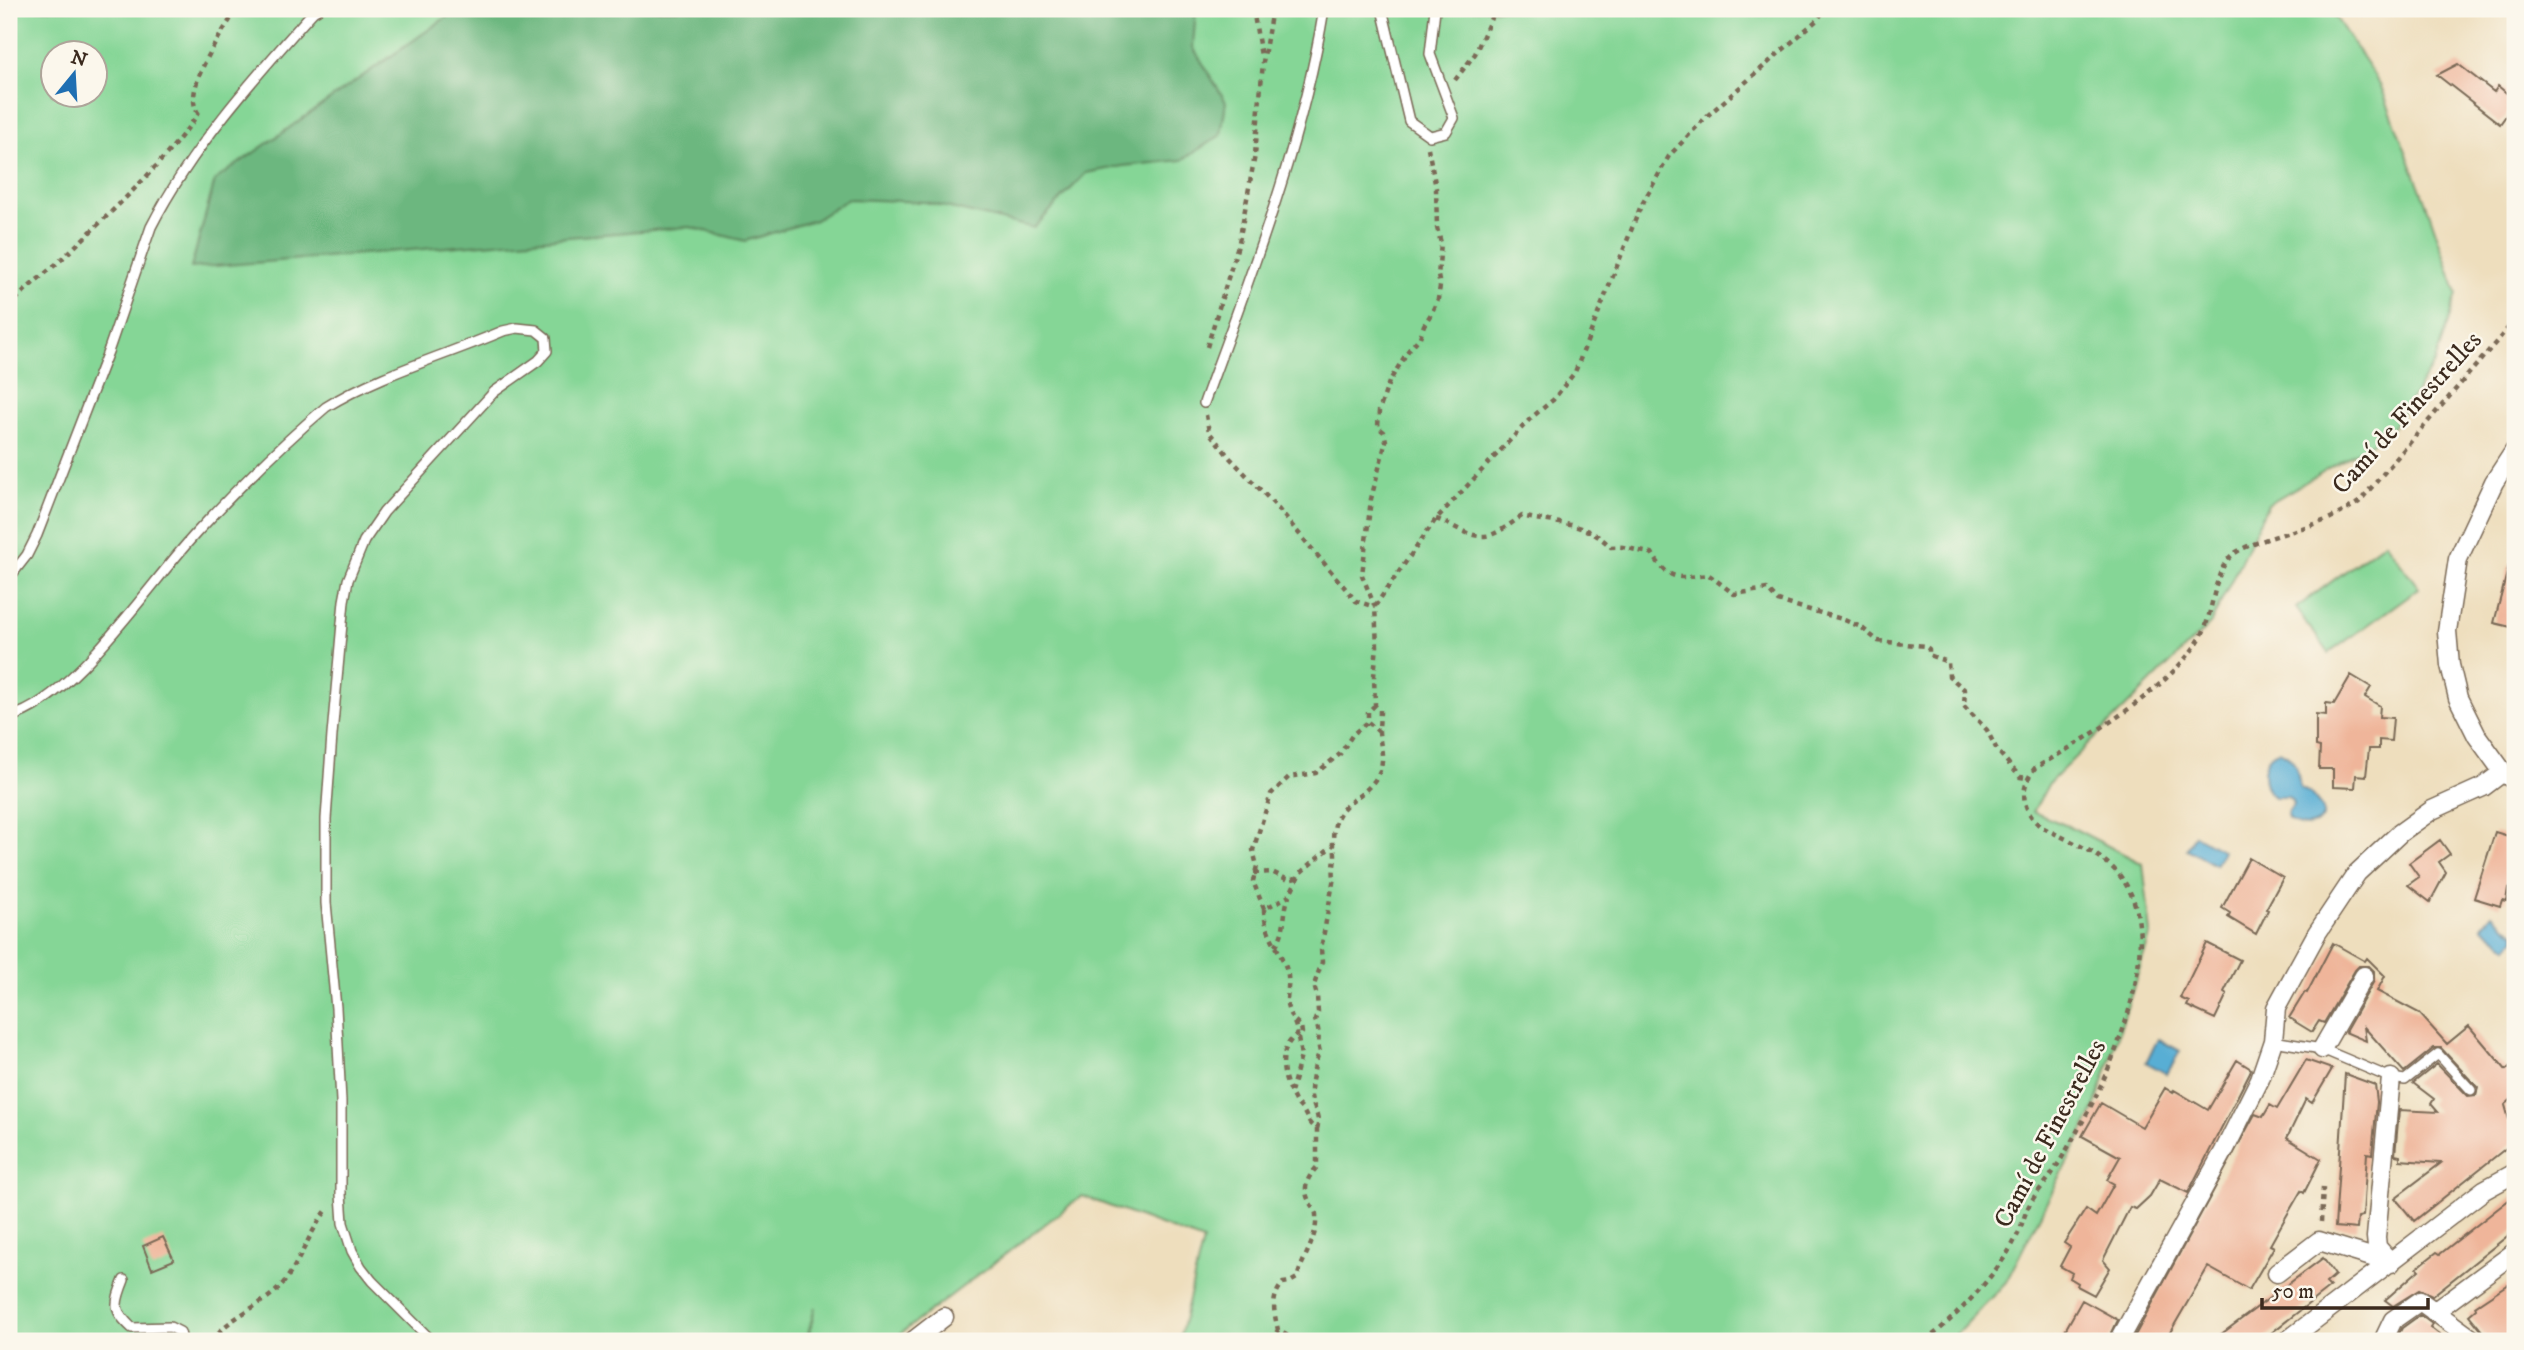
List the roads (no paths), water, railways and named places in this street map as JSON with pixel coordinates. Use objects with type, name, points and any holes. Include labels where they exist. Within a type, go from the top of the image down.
[{"type":"street","points":[[2119,1341],[2224,1151],[2260,1079],[2273,1041],[2276,1008],[2317,933],[2357,873],[2400,833],[2432,810],[2509,777],[2477,736],[2458,698],[2450,665],[2447,631],[2458,559],[2494,482],[2515,450]]},
{"type":"street","points":[[2322,1049],[2364,976]]},
{"type":"street","points":[[2391,1263],[2377,1247],[2376,1237],[2392,1078]]},
{"type":"street","points":[[2287,1341],[2484,1190],[2515,1173]]},
{"type":"street","points":[[2277,1273],[2319,1241],[2391,1263]]},
{"type":"street","points":[[2383,1341],[2393,1320],[2427,1306],[2515,1252]]},
{"type":"street","points":[[2427,1306],[2475,1341]]},
{"type":"street","points":[[913,1341],[944,1317]]},
{"type":"lane","points":[[9,578],[27,555],[37,536],[104,361],[151,227],[177,182],[222,120],[263,68],[318,9]]},
{"type":"lane","points":[[1204,403],[1277,197],[1316,60],[1324,9]]},
{"type":"lane","points":[[1382,9],[1409,121],[1430,136],[1446,132],[1454,118],[1430,54],[1435,9]]},
{"type":"lane","points":[[9,717],[36,706],[76,672],[199,530],[327,407],[344,396],[503,331],[517,328],[536,330],[545,338],[548,345],[544,357],[494,392],[384,512],[364,541],[348,580],[344,601],[326,819],[326,903],[337,1009],[341,1194],[346,1238],[360,1267],[432,1341]]},
{"type":"lane","points":[[2273,1041],[2322,1049],[2392,1078],[2405,1080],[2438,1054],[2471,1090]]},
{"type":"lane","points":[[124,1280],[116,1300],[118,1315],[132,1328],[170,1327],[180,1332],[182,1341]]},
{"type":"water","points":[[2279,751],[2293,761],[2300,788],[2310,793],[2323,809],[2323,817],[2315,824],[2302,825],[2288,819],[2292,801],[2288,797],[2274,797],[2266,786],[2265,765],[2268,758]]},
{"type":"water","points":[[2195,835],[2223,851],[2215,865],[2187,849]]},
{"type":"water","points":[[2492,914],[2515,933],[2515,938],[2508,947],[2482,926]]},
{"type":"water","points":[[2158,1039],[2180,1051],[2167,1074],[2146,1062]]}]
